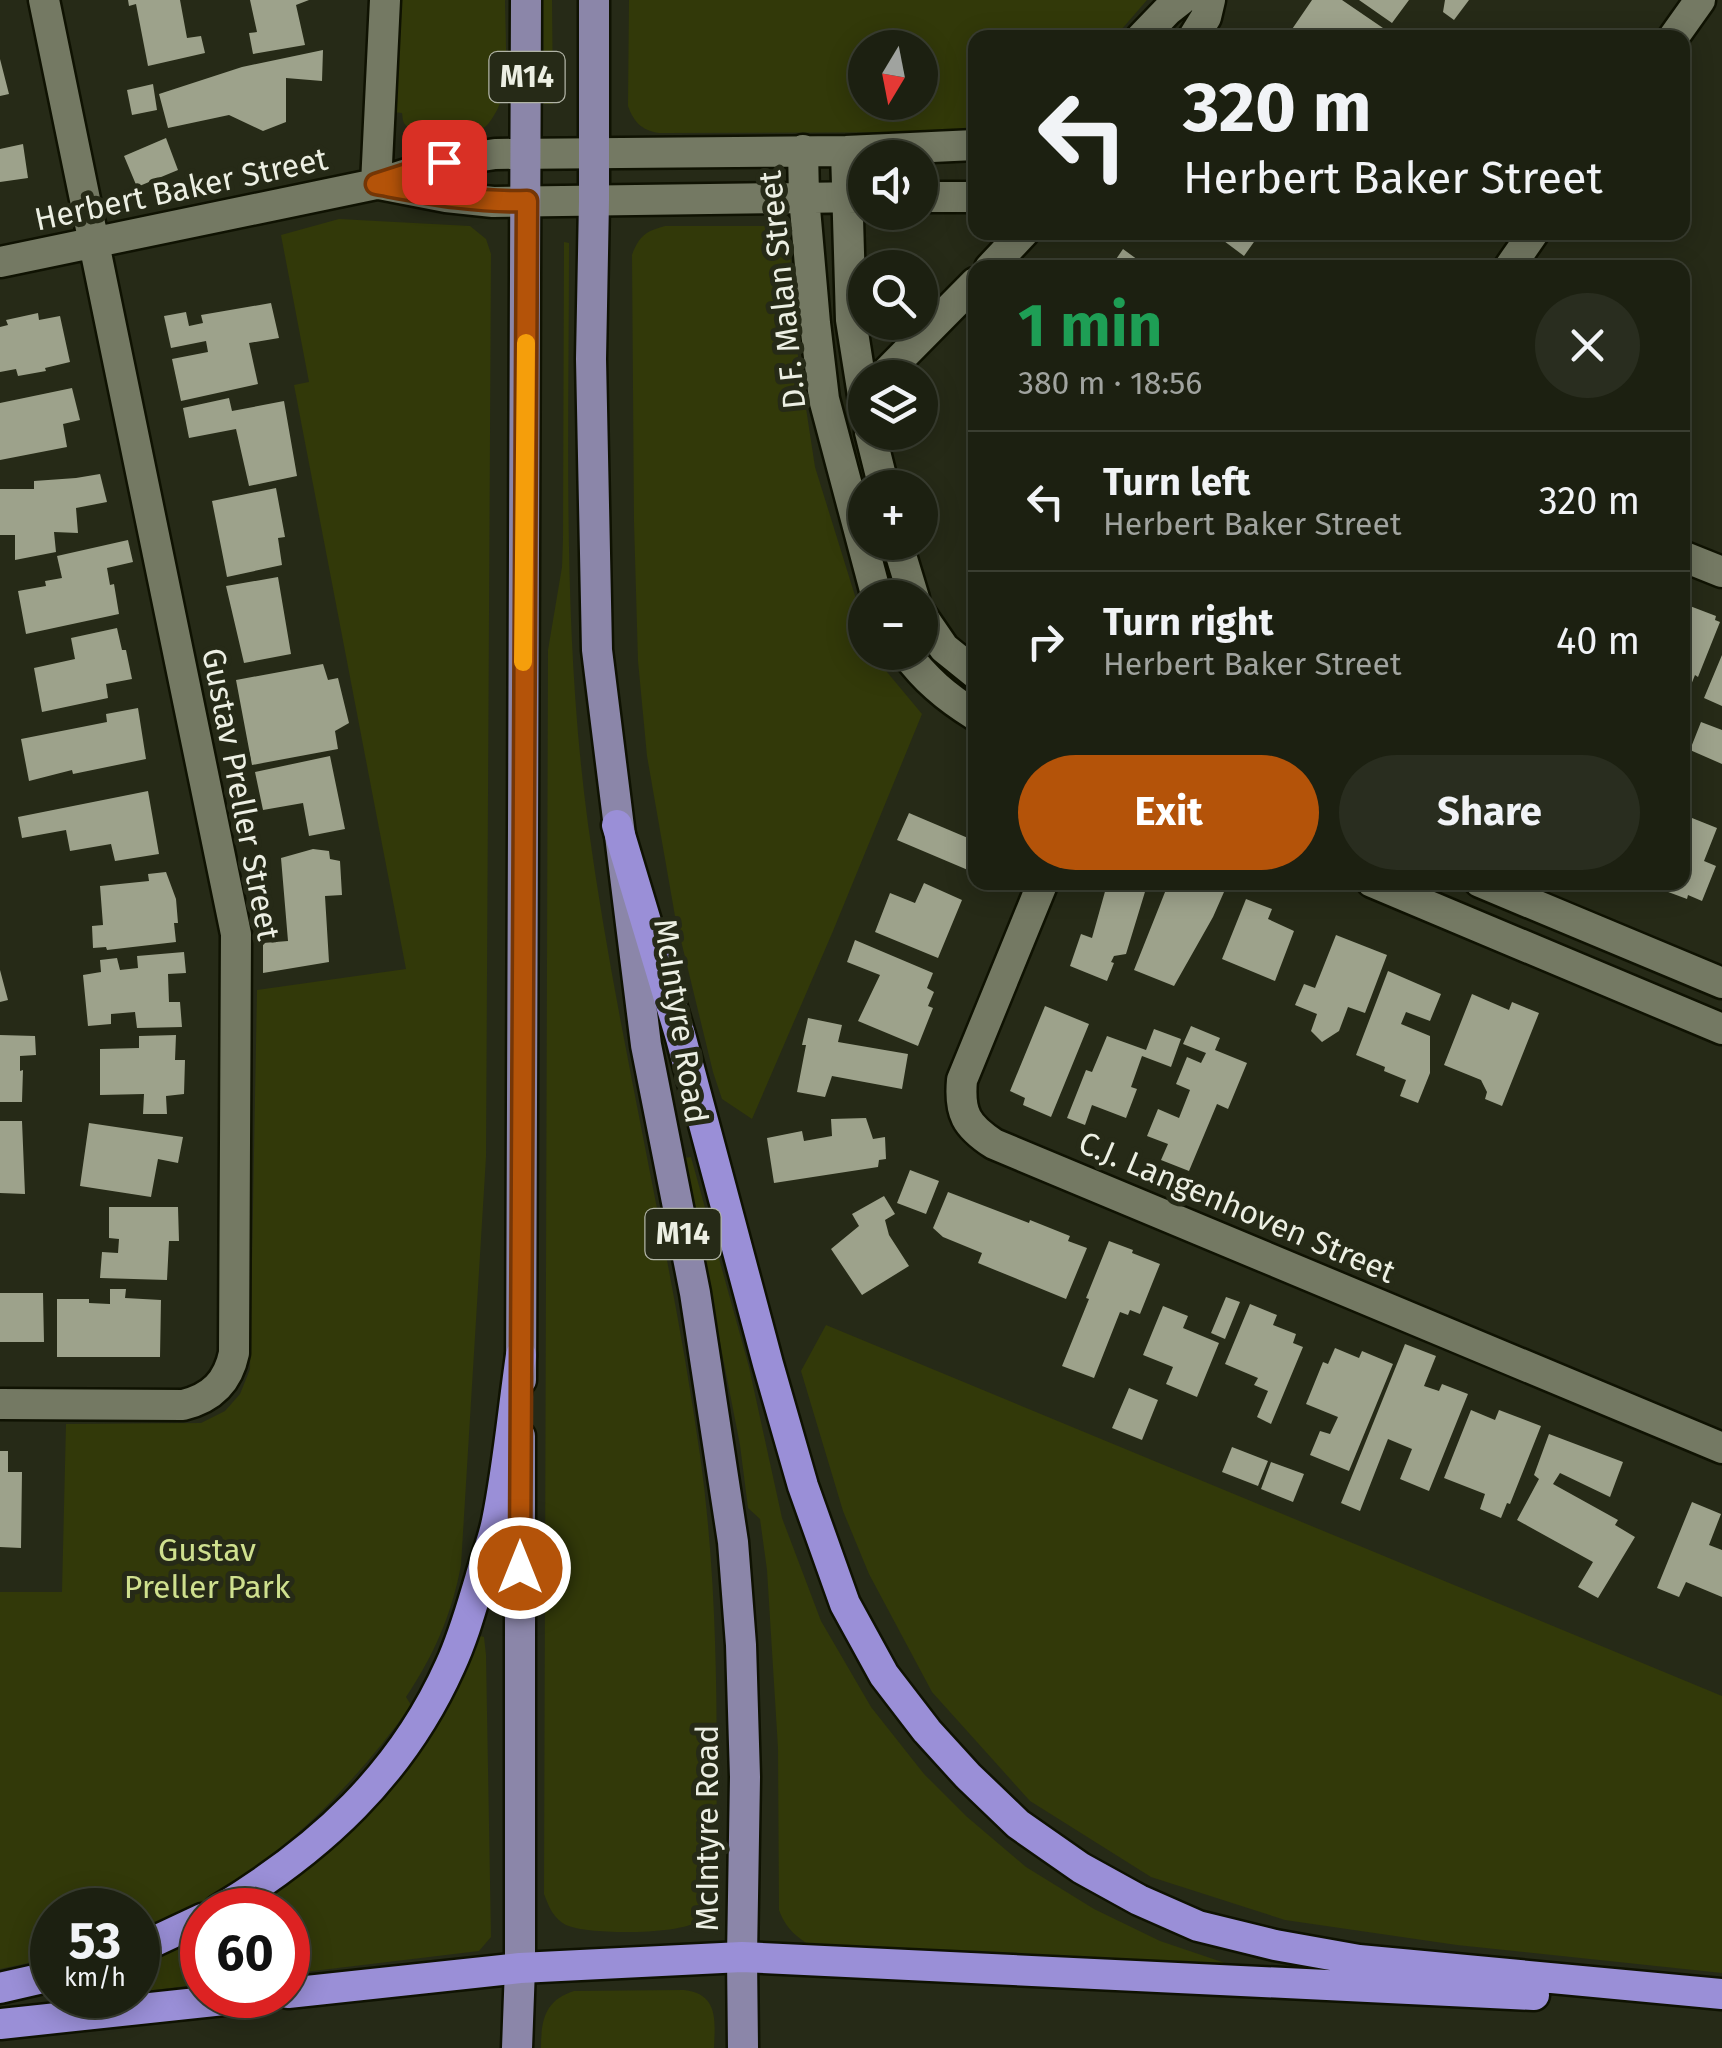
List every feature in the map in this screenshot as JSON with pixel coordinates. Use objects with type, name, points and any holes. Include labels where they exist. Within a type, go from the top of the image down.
[{"type":"highway","points":[[617,826],[682,1038],[803,1486],[845,1604],[884,1675],[968,1776],[1018,1824],[1081,1868],[1198,1926],[1359,1960],[1722,1994]]},
{"type":"highway","points":[[252,1888],[287,1865],[354,1808],[392,1764],[432,1704],[466,1624],[496,1522],[521,1355]]},
{"type":"highway","points":[[310,1991],[520,1968],[742,1957],[1722,2005]]},
{"type":"highway","points":[[0,1988],[30,1981]]},
{"type":"highway","points":[[0,2024],[180,2005]]},
{"type":"main road","name":"M14","points":[[516,2048],[520,1968],[526,0]]},
{"type":"main road","name":"McIntyre Road","points":[[594,0],[591,359],[596,631],[646,1045],[695,1293],[734,1542],[745,1777],[743,2048]]},
{"type":"street","name":"Gustav Preller Street","points":[[0,1404],[183,1405],[218,1388],[232,1367],[234,1353],[236,934],[44,0]]},
{"type":"street","points":[[376,184],[385,0]]},
{"type":"street","points":[[1149,30],[1181,0]]},
{"type":"street","points":[[1198,30],[1210,0]]},
{"type":"street","points":[[1679,30],[1700,0]]},
{"type":"street","name":"Herbert Baker Street","points":[[0,262],[376,184],[444,162],[494,154],[968,145]]},
{"type":"street","name":"D.F. Malan Street","points":[[803,150],[824,399],[872,580]]},
{"type":"street","name":"D.F. Malan Street","points":[[846,150],[848,159]]},
{"type":"street","name":"Herbert Baker Street","points":[[376,184],[493,202],[848,197]]},
{"type":"street","points":[[938,197],[968,197]]},
{"type":"street","name":"D.F. Malan Street","points":[[855,230],[851,320],[860,360]]},
{"type":"street","points":[[998,260],[1016,240]]},
{"type":"street","points":[[900,360],[968,290]]},
{"type":"street","points":[[824,399],[848,396]]},
{"type":"street","points":[[1690,559],[1722,572]]},
{"type":"street","points":[[938,639],[968,667]]},
{"type":"street","points":[[918,670],[948,699],[968,711]]},
{"type":"street","name":"C.J. Langenhoven Street","points":[[1040,890],[962,1080],[960,1101],[964,1115],[982,1136],[1012,1152],[1722,1448]]},
{"type":"street","points":[[1391,890],[1722,1029]]},
{"type":"street","points":[[1490,932],[1497,890]]},
{"type":"street","points":[[1507,890],[1722,983]]},
{"type":"green space","points":[[399,0],[505,0],[502,98],[485,127],[458,132],[414,130],[404,122],[402,113],[393,112]]},
{"type":"green space","points":[[543,0],[552,0],[553,104],[544,104]]},
{"type":"green space","points":[[629,0],[1147,0],[1121,30],[968,30],[968,128],[939,132],[659,133],[639,124],[628,106]]},
{"type":"green space","name":"Gustav Preller Park","points":[[339,219],[470,226],[486,239],[491,254],[486,1157],[461,1565],[441,1634],[406,1697],[411,1705],[355,1776],[291,1839],[225,1888],[180,1888],[180,1913],[160,1922],[160,1888],[30,1888],[30,1963],[0,1969],[0,1592],[62,1592],[66,1424],[201,1423],[225,1411],[240,1394],[250,1369],[257,990],[406,969],[294,385],[309,382],[281,235]]},
{"type":"green space","points":[[665,226],[778,226],[789,238],[798,356],[815,467],[850,580],[848,670],[886,670],[922,714],[752,1119],[722,1099],[713,1072],[675,916],[647,756],[638,661],[632,255],[637,243]]},
{"type":"green space","points":[[564,242],[569,243],[569,534],[580,752],[600,903],[688,1376],[706,1509],[714,1617],[716,1887],[710,1906],[698,1921],[673,1929],[633,1932],[593,1931],[566,1925],[555,1916],[544,1894],[548,650],[562,567]]},
{"type":"green space","points":[[691,1157],[749,1367],[782,1518],[821,1621],[871,1707],[924,1774],[1026,1867],[1094,1909],[1160,1941],[1231,1965],[1229,1974],[815,1948],[785,1923],[779,1910],[778,1748],[767,1570],[760,1519],[748,1508],[740,1445],[684,1158]]},
{"type":"green space","points":[[826,1325],[1722,1696],[1722,1973],[1457,1945],[1285,1920],[1151,1877],[1030,1801],[932,1692],[869,1574],[843,1511],[801,1371]]},
{"type":"green space","points":[[473,1634],[484,1637],[491,1937],[479,1951],[310,1971],[310,1888],[276,1888],[305,1867]]},
{"type":"green space","points":[[180,1943],[180,1987],[160,1989],[160,1951]]},
{"type":"green space","points":[[684,1990],[704,1997],[709,2003],[714,2019],[714,2048],[541,2048],[547,2012],[564,1995],[574,1991]]},
{"type":"building","points":[[128,0],[180,0],[187,38],[201,36],[205,53],[148,66],[136,4],[129,6]]},
{"type":"building","points":[[250,0],[309,0],[296,5],[305,45],[253,54],[249,33],[257,32]]},
{"type":"building","points":[[1312,0],[1342,0],[1383,28],[1382,30],[1291,30]]},
{"type":"building","points":[[1359,0],[1409,0],[1392,23]]},
{"type":"building","points":[[1445,0],[1469,0],[1454,20],[1443,12]]},
{"type":"building","points":[[323,50],[322,81],[286,78],[286,122],[263,131],[229,115],[168,128],[159,94],[242,67]]},
{"type":"building","points":[[0,59],[9,94],[0,96]]},
{"type":"building","points":[[153,84],[157,110],[132,115],[127,90]]},
{"type":"building","points":[[166,138],[178,170],[137,187],[124,156]]},
{"type":"building","points":[[23,144],[28,178],[0,182],[0,149]]},
{"type":"building","points":[[1223,240],[1255,240],[1244,256]]},
{"type":"building","points":[[1123,249],[1138,260],[1115,260]]},
{"type":"building","points":[[271,303],[279,338],[249,343],[258,384],[181,401],[172,359],[208,352],[206,341],[171,348],[164,316],[186,312],[189,326],[203,323],[201,315]]},
{"type":"building","points":[[38,313],[39,320],[60,316],[70,362],[18,376],[16,369],[0,372],[0,327],[8,325],[6,320]]},
{"type":"building","points":[[72,388],[80,420],[63,424],[67,447],[0,460],[0,403]]},
{"type":"building","points":[[229,398],[232,411],[284,401],[297,476],[249,486],[236,429],[189,438],[183,408]]},
{"type":"building","points":[[100,474],[107,502],[76,508],[78,533],[54,532],[56,552],[15,560],[15,535],[0,535],[0,489],[34,489],[34,481]]},
{"type":"building","points":[[276,488],[285,537],[278,538],[282,565],[227,577],[212,501]]},
{"type":"building","points":[[128,540],[133,562],[107,568],[119,614],[26,634],[18,591],[46,586],[45,581],[62,578],[57,556]]},
{"type":"building","points":[[278,577],[291,654],[244,663],[226,586]]},
{"type":"building","points":[[1690,606],[1716,616],[1715,620],[1720,622],[1698,677],[1695,675],[1690,688]]},
{"type":"building","points":[[117,628],[132,679],[106,684],[108,698],[42,712],[34,668],[75,659],[71,638]]},
{"type":"building","points":[[1722,655],[1722,706],[1704,698]]},
{"type":"building","points":[[323,664],[328,680],[338,678],[349,723],[335,731],[338,749],[252,765],[236,680]]},
{"type":"building","points":[[138,708],[146,759],[29,781],[21,739],[107,722],[106,714]]},
{"type":"building","points":[[1701,722],[1722,730],[1722,764],[1690,750]]},
{"type":"building","points":[[330,756],[345,829],[309,836],[303,803],[263,810],[255,772]]},
{"type":"building","points":[[148,791],[159,854],[115,861],[111,844],[70,851],[66,830],[22,838],[18,817]]},
{"type":"building","points":[[909,813],[968,838],[968,870],[897,840]]},
{"type":"building","points":[[1690,817],[1717,828],[1704,861],[1716,866],[1702,901],[1688,895],[1687,899],[1663,890],[1690,890]]},
{"type":"building","points":[[313,849],[329,851],[330,859],[340,861],[342,895],[325,896],[329,962],[263,973],[263,943],[288,941],[281,858]]},
{"type":"building","points":[[166,872],[176,899],[176,942],[107,950],[93,948],[92,926],[103,925],[100,886],[149,881],[148,874]]},
{"type":"building","points":[[924,883],[962,900],[938,958],[875,932],[890,893],[915,903]]},
{"type":"building","points":[[1105,890],[1146,890],[1126,954],[1114,956],[1107,981],[1070,966],[1081,934],[1092,938]]},
{"type":"building","points":[[1166,890],[1224,892],[1174,986],[1134,970]]},
{"type":"building","points":[[1246,899],[1272,909],[1268,919],[1294,931],[1275,981],[1222,959]]},
{"type":"building","points":[[1336,935],[1387,955],[1365,1013],[1348,1007],[1339,1031],[1322,1042],[1311,1031],[1317,1014],[1295,1005],[1304,984],[1315,988]]},
{"type":"building","points":[[855,940],[933,973],[927,988],[934,992],[928,1006],[933,1008],[918,1046],[858,1021],[880,975],[847,962]]},
{"type":"building","points":[[184,952],[186,973],[168,974],[169,1002],[180,1002],[182,1027],[137,1028],[135,1012],[111,1014],[111,1024],[88,1026],[83,975],[101,972],[100,960],[117,958],[120,970],[138,968],[137,956]]},
{"type":"building","points":[[0,970],[8,1000],[0,1002]]},
{"type":"building","points":[[1388,971],[1441,994],[1430,1021],[1406,1012],[1401,1024],[1430,1036],[1430,1073],[1418,1103],[1400,1096],[1406,1080],[1356,1055]]},
{"type":"building","points":[[1472,994],[1509,1010],[1512,1002],[1539,1013],[1502,1106],[1485,1099],[1487,1092],[1481,1080],[1444,1065]]},
{"type":"building","points":[[1045,1006],[1089,1024],[1051,1117],[1023,1105],[1025,1098],[1010,1091]]},
{"type":"building","points":[[808,1018],[842,1025],[838,1042],[908,1054],[902,1089],[832,1076],[825,1097],[797,1092]]},
{"type":"building","points":[[1191,1026],[1220,1038],[1215,1050],[1247,1063],[1228,1109],[1217,1104],[1189,1171],[1161,1160],[1168,1144],[1147,1136],[1158,1109],[1179,1118],[1190,1090],[1176,1084],[1187,1057],[1201,1063],[1206,1053],[1183,1044]]},
{"type":"building","points":[[1154,1029],[1181,1039],[1171,1067],[1142,1056],[1131,1087],[1137,1089],[1126,1118],[1092,1105],[1085,1125],[1067,1118],[1086,1070],[1092,1072],[1107,1036],[1146,1050]]},
{"type":"building","points":[[0,1035],[35,1036],[36,1055],[20,1056],[22,1102],[0,1102]]},
{"type":"building","points":[[176,1035],[175,1060],[185,1060],[184,1094],[166,1096],[167,1114],[143,1114],[144,1094],[100,1095],[100,1049],[139,1048],[139,1036]]},
{"type":"building","points":[[866,1118],[873,1139],[885,1137],[886,1159],[879,1160],[878,1167],[774,1183],[767,1138],[802,1131],[804,1141],[832,1136],[831,1119]]},
{"type":"building","points":[[0,1121],[22,1121],[25,1194],[0,1193]]},
{"type":"building","points":[[89,1123],[183,1137],[178,1163],[158,1159],[151,1197],[80,1186]]},
{"type":"building","points":[[910,1170],[939,1181],[926,1214],[897,1203]]},
{"type":"building","points":[[948,1192],[1070,1236],[1068,1241],[1087,1248],[1066,1299],[978,1263],[982,1253],[943,1237],[933,1228]]},
{"type":"building","points":[[884,1196],[895,1214],[885,1220],[889,1235],[909,1266],[862,1295],[831,1249],[859,1226],[852,1214]]},
{"type":"building","points":[[109,1207],[178,1207],[179,1241],[169,1241],[167,1280],[100,1278],[102,1252],[118,1253],[119,1239],[109,1238]]},
{"type":"building","points":[[1109,1241],[1160,1264],[1140,1314],[1120,1312],[1094,1378],[1062,1366]]},
{"type":"building","points":[[110,1289],[126,1289],[125,1298],[161,1300],[160,1357],[57,1357],[57,1299],[89,1299],[89,1303],[110,1304]]},
{"type":"building","points":[[0,1293],[43,1293],[44,1342],[0,1342]]},
{"type":"building","points":[[1226,1297],[1240,1302],[1225,1339],[1211,1333]]},
{"type":"building","points":[[1250,1304],[1277,1315],[1273,1325],[1296,1334],[1293,1343],[1303,1347],[1271,1424],[1257,1417],[1268,1391],[1254,1385],[1258,1378],[1225,1364]]},
{"type":"building","points":[[1163,1306],[1188,1316],[1183,1328],[1219,1343],[1197,1397],[1166,1384],[1173,1367],[1143,1355]]},
{"type":"building","points":[[1405,1344],[1436,1356],[1424,1386],[1439,1391],[1442,1384],[1468,1394],[1429,1491],[1400,1479],[1412,1449],[1388,1439],[1360,1511],[1341,1503]]},
{"type":"building","points":[[1335,1348],[1359,1358],[1362,1351],[1393,1364],[1349,1471],[1310,1455],[1320,1431],[1330,1434],[1338,1417],[1306,1404],[1323,1362],[1328,1364]]},
{"type":"building","points":[[1129,1388],[1158,1400],[1142,1440],[1112,1428]]},
{"type":"building","points":[[1471,1410],[1495,1420],[1499,1410],[1541,1426],[1501,1518],[1480,1509],[1485,1494],[1444,1478]]},
{"type":"building","points":[[1549,1434],[1623,1462],[1610,1497],[1560,1473],[1553,1484],[1618,1520],[1615,1525],[1635,1537],[1598,1598],[1578,1587],[1593,1562],[1517,1520],[1539,1479],[1534,1475]]},
{"type":"building","points":[[1232,1447],[1268,1461],[1258,1486],[1222,1472]]},
{"type":"building","points":[[0,1451],[8,1451],[8,1472],[22,1472],[21,1548],[0,1547]]},
{"type":"building","points":[[1271,1462],[1304,1474],[1293,1502],[1261,1489]]},
{"type":"building","points":[[1692,1502],[1721,1514],[1709,1545],[1722,1550],[1722,1597],[1686,1582],[1679,1597],[1657,1588]]},
{"type":"slow traffic","points":[[523,662],[526,343]]},
{"type":"route","points":[[444,162],[376,184],[446,197],[527,201],[520,1568]]}]
